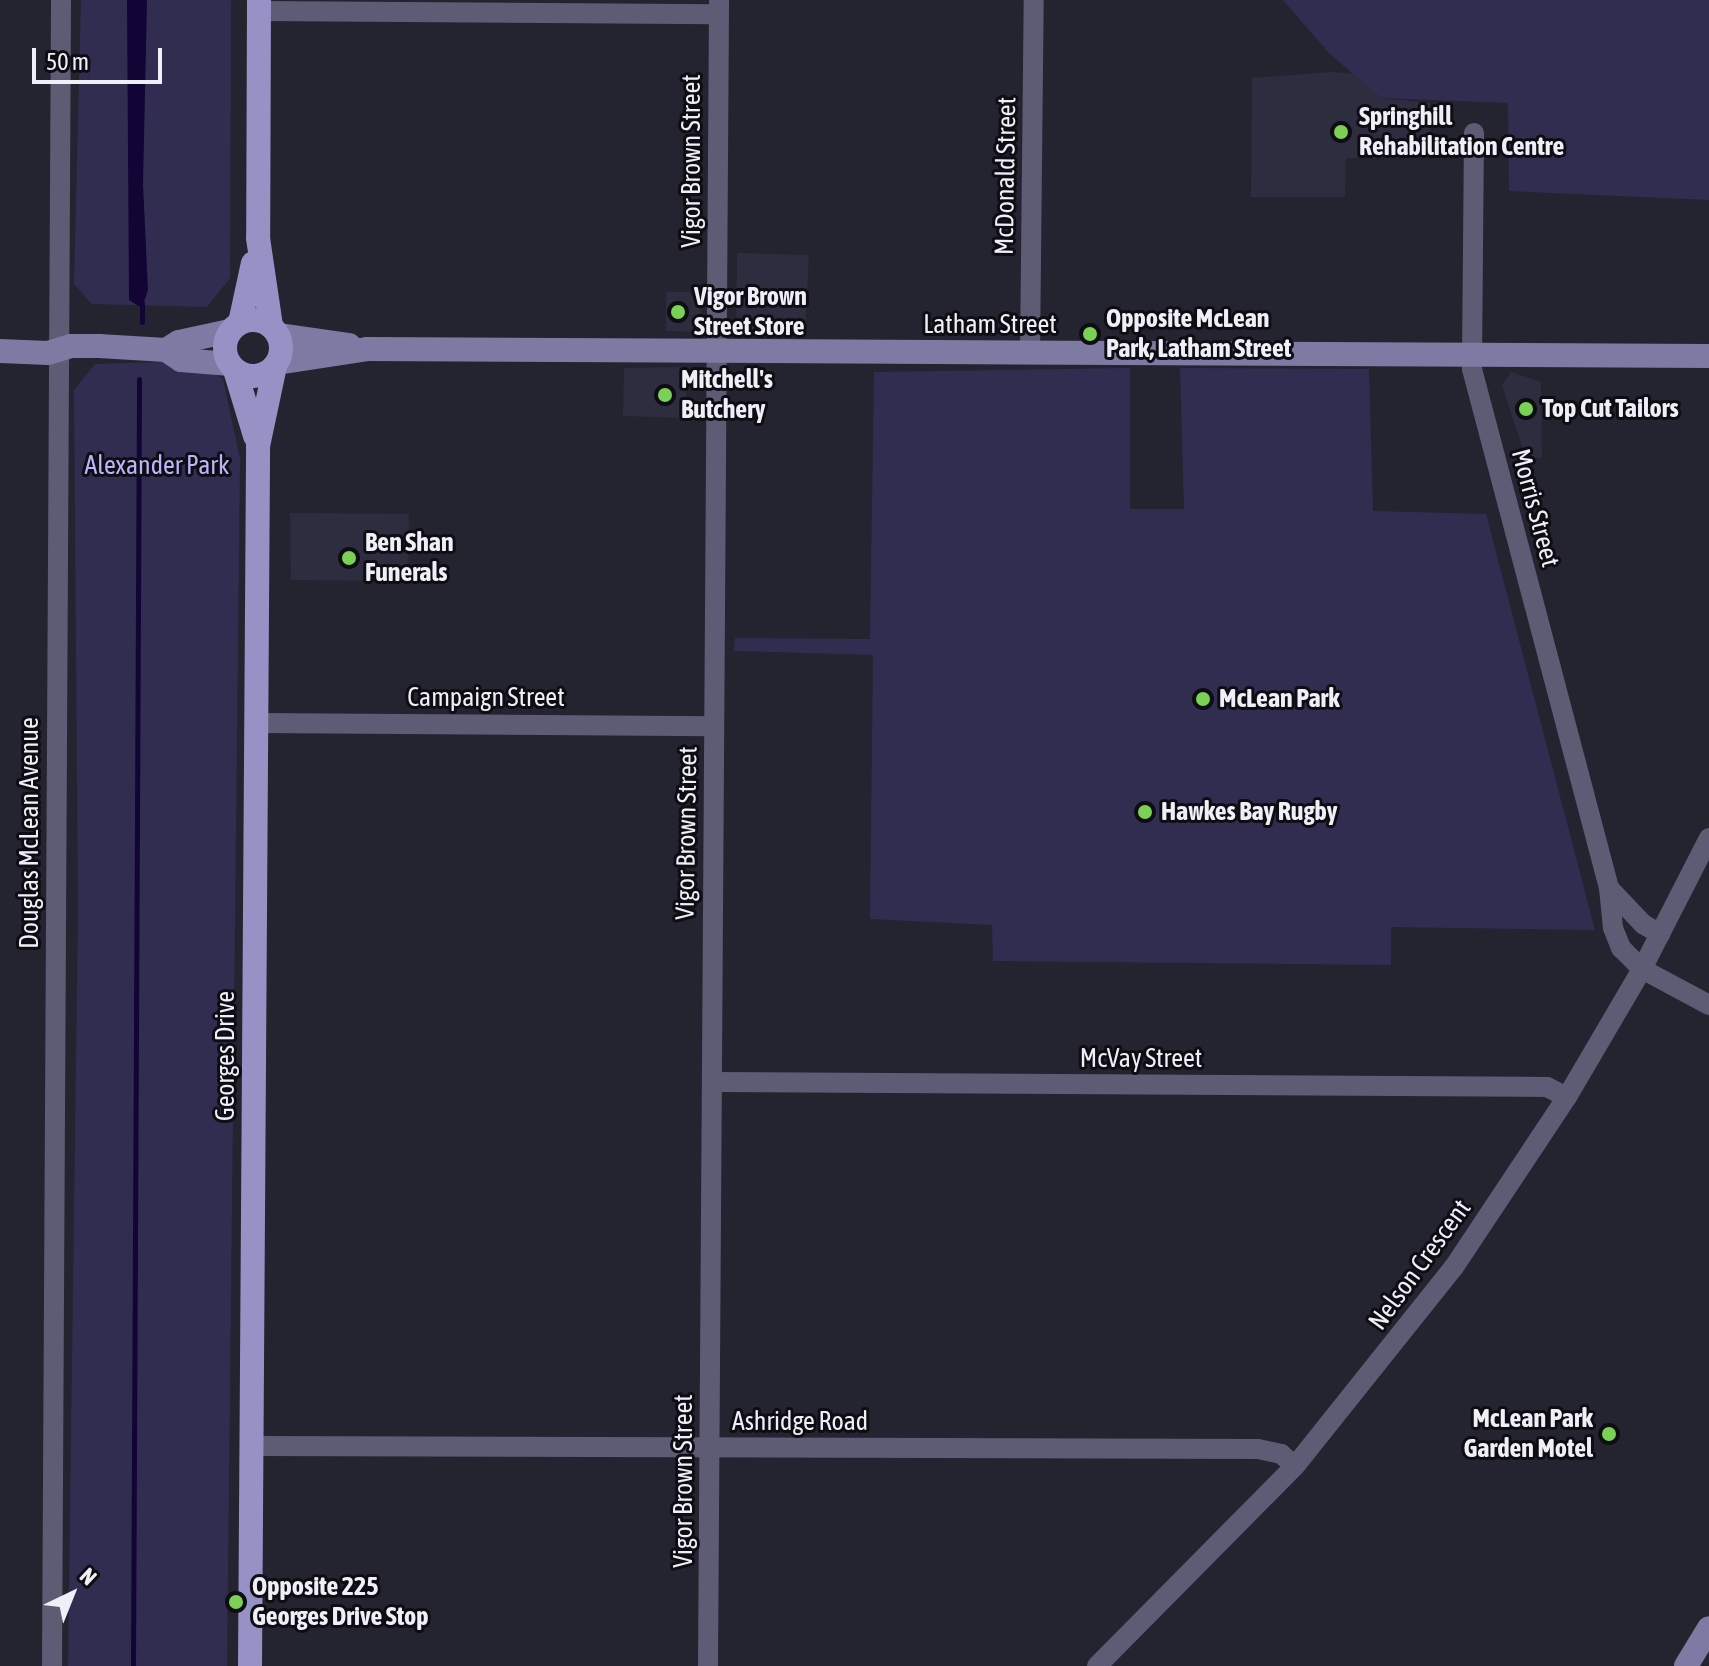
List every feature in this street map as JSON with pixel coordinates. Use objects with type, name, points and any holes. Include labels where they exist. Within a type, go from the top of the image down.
[{"type":"main road","points":[[166,350],[181,360],[232,367],[260,376],[276,365],[275,331],[258,238],[259,6]]},
{"type":"main road","points":[[232,367],[225,347],[235,327],[258,238]]},
{"type":"main road","points":[[0,351],[166,350],[179,342],[256,320],[275,331]]},
{"type":"main road","name":"Latham Street","points":[[275,331],[367,349]]},
{"type":"main road","name":"Latham Street","points":[[276,365],[367,349],[1709,356]]},
{"type":"main road","name":"Georges Drive","points":[[250,1666],[258,446],[276,365]]},
{"type":"main road","name":"Georges Drive","points":[[232,367],[258,446]]},
{"type":"main road","points":[[1686,1666],[1709,1628]]},
{"type":"street","name":"Douglas McLean Avenue","points":[[52,1666],[61,0]]},
{"type":"street","name":"McDonald Street","points":[[1030,354],[1034,0]]},
{"type":"street","points":[[259,6],[718,7]]},
{"type":"street","name":"Vigor Brown Street","points":[[708,1666],[718,7]]},
{"type":"street","name":"Morris Street","points":[[1474,133],[1472,369],[1609,888],[1617,938],[1642,969]]},
{"type":"street","name":"Campaign Street","points":[[256,723],[714,726]]},
{"type":"street","name":"Nelson Crescent","points":[[1097,1666],[1295,1466],[1454,1267],[1567,1097],[1642,969],[1709,838]]},
{"type":"street","name":"Morris Street","points":[[1609,888],[1643,924],[1660,934]]},
{"type":"street","points":[[1642,969],[1709,1005]]},
{"type":"street","name":"McVay Street","points":[[713,1082],[1547,1087],[1567,1097]]},
{"type":"street","name":"Ashridge Road","points":[[252,1446],[1258,1449],[1281,1454],[1295,1466]]},
{"type":"shaded area","points":[[127,0],[147,0],[143,184],[148,290],[142,308],[129,300]]},
{"type":"shaded area","name":"Springhill Rehabilitation Centre","points":[[1332,72],[1353,74],[1381,98],[1430,103],[1430,158],[1346,158],[1345,197],[1251,197],[1252,78]]},
{"type":"shaded area","points":[[737,253],[809,255],[805,332],[736,329]]},
{"type":"shaded area","points":[[666,292],[690,292],[702,313],[691,332],[666,331]]},
{"type":"shaded area","points":[[681,367],[686,371],[686,418],[623,416],[624,368]]},
{"type":"shaded area","points":[[1511,372],[1541,382],[1542,458],[1526,459],[1502,385]]},
{"type":"shaded area","name":"Ben Shan Funerals","points":[[290,513],[409,514],[408,581],[291,580]]},
{"type":"green space","points":[[81,0],[231,0],[230,278],[207,307],[92,304],[74,284]]},
{"type":"green space","points":[[1283,0],[1709,0],[1709,200],[1509,191],[1508,103],[1381,98],[1329,53]]},
{"type":"green space","name":"Alexander Park","points":[[194,361],[223,379],[240,459],[227,1666],[68,1666],[78,911],[74,390],[95,364]]},
{"type":"green space","name":"McLean Park","points":[[1130,368],[1130,509],[1184,509],[1180,368],[1369,369],[1373,511],[1486,514],[1595,930],[1391,927],[1391,965],[993,961],[992,925],[870,919],[873,655],[734,651],[735,638],[870,639],[874,372]]},
{"type":"waterway","points":[[142,303],[142,322]]},
{"type":"waterway","points":[[133,1666],[139,379]]},
{"type":"place","name":"Springhill Rehabilitation Centre","points":[[1341,132]]},
{"type":"place","name":"Vigor Brown Street Store","points":[[678,312]]},
{"type":"place","name":"Opposite McLean Park, Latham Street","points":[[1090,334]]},
{"type":"place","name":"Mitchell's Butchery","points":[[665,395]]},
{"type":"place","name":"Top Cut Tailors","points":[[1526,409]]},
{"type":"place","name":"Ben Shan Funerals","points":[[349,558]]},
{"type":"place","name":"McLean Park","points":[[1203,699]]},
{"type":"place","name":"Hawkes Bay Rugby","points":[[1145,812]]},
{"type":"place","name":"McLean Park Garden Motel","points":[[1609,1434]]},
{"type":"place","name":"Opposite 225 Georges Drive Stop","points":[[236,1602]]}]
